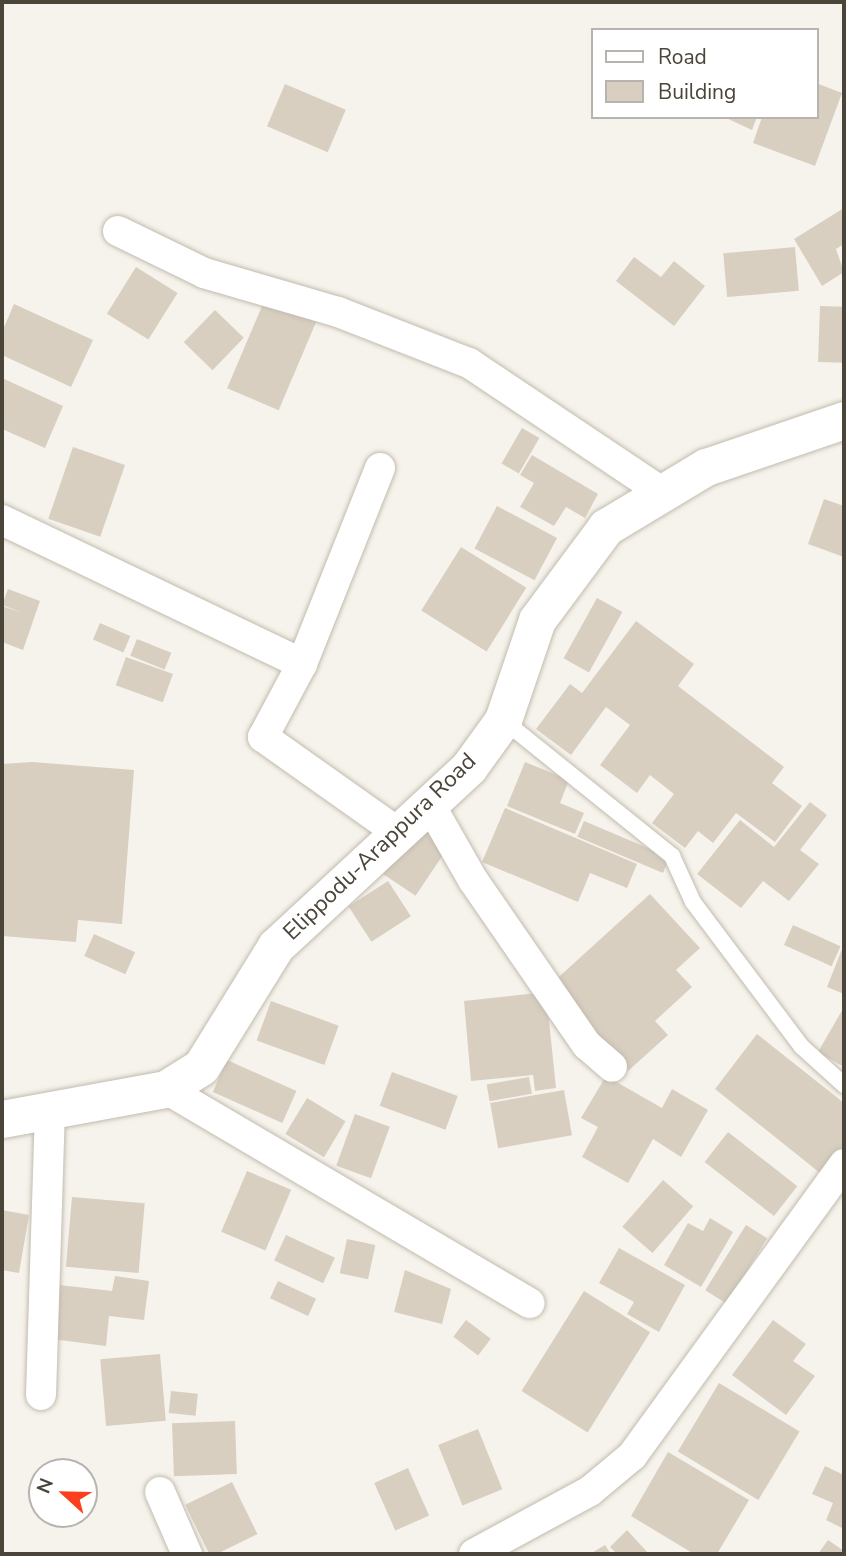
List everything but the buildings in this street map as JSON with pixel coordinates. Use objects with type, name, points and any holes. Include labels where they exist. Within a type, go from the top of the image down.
[{"type":"street","points":[[118,230],[204,273],[327,308],[469,363],[659,490]]},
{"type":"street","name":"Elippodu-Arappura Road","points":[[2,1119],[166,1089],[201,1067],[275,946],[469,767],[503,720],[537,620],[606,527],[659,490],[844,420]]},
{"type":"street","points":[[380,468],[302,664],[263,737],[397,832]]},
{"type":"street","points":[[2,520],[302,664]]},
{"type":"street","points":[[429,803],[473,880],[587,1045],[612,1067]]},
{"type":"street","points":[[166,1089],[530,1303]]},
{"type":"street","points":[[41,1395],[50,1109]]},
{"type":"street","points":[[474,1554],[590,1491],[632,1455],[844,1164]]},
{"type":"street","points":[[160,1492],[187,1554]]},
{"type":"lane","points":[[503,720],[672,856],[693,902],[802,1047],[844,1085]]}]
